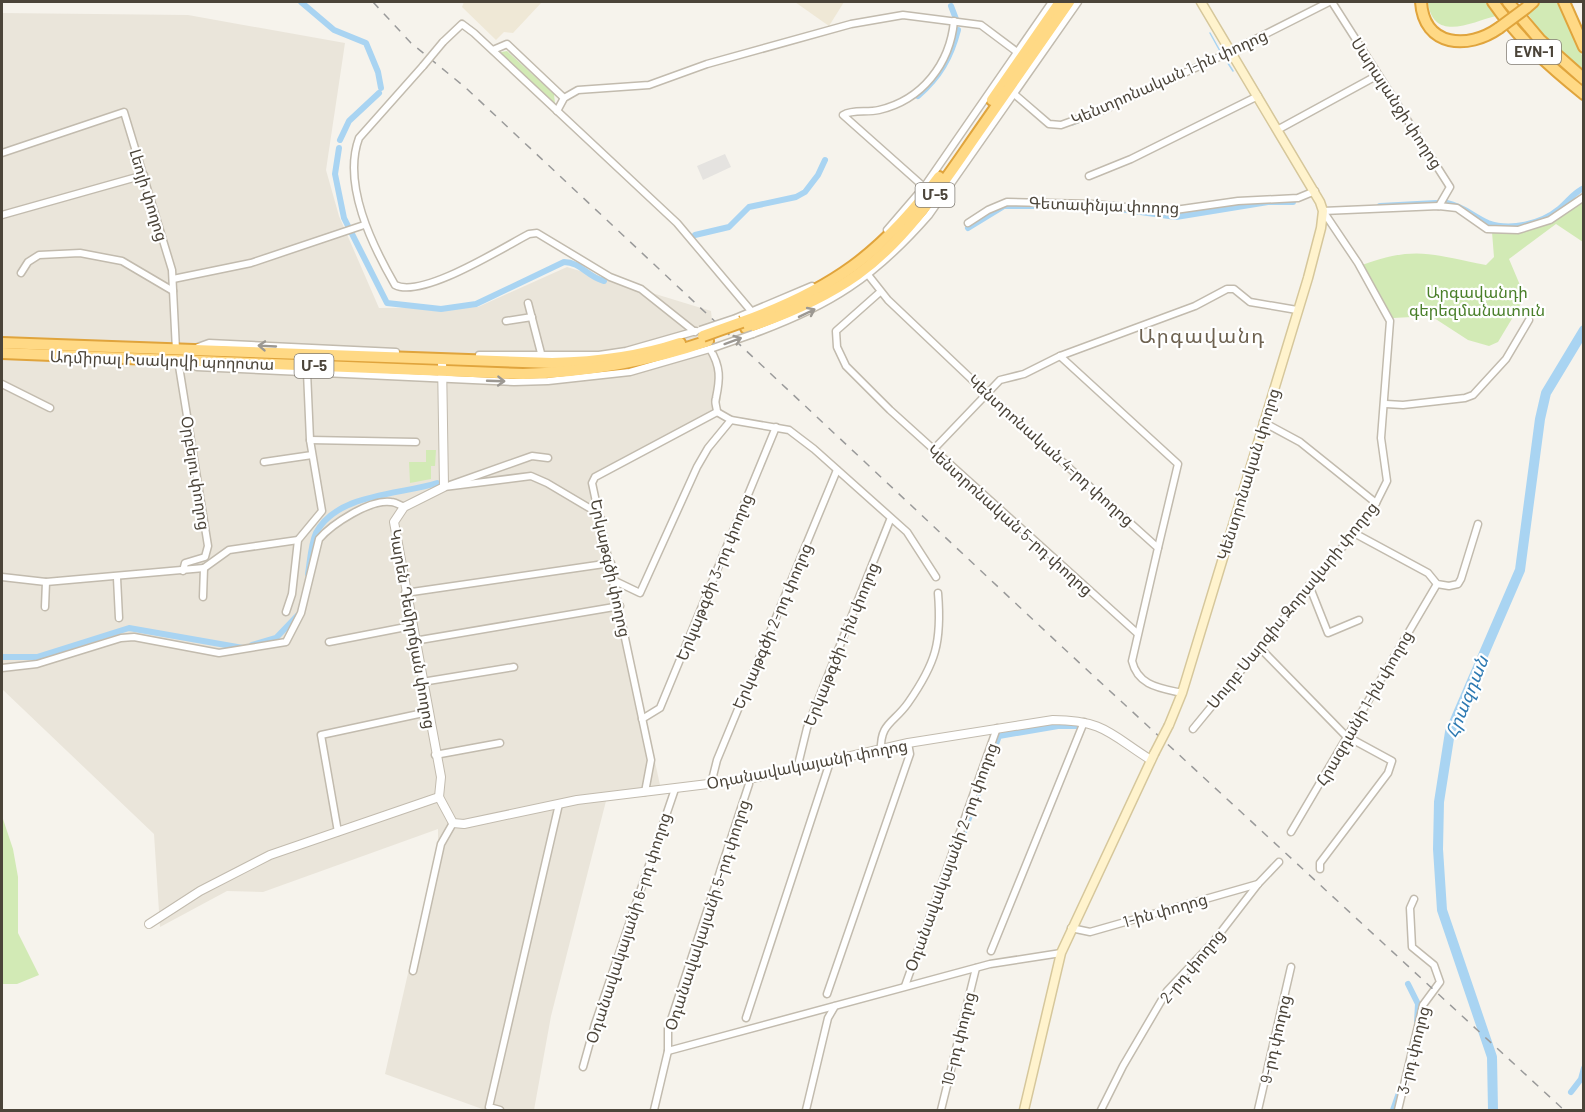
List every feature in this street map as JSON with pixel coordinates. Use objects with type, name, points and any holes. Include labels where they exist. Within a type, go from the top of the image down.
[{"type":"highway","name":"Ադմիրալ Իսակովի պողոտա","points":[[744,325],[808,295],[855,267],[888,237],[916,207],[965,133],[1060,2]]},
{"type":"highway","name":"Ադմիրալ Իսակովի պողոտա","points":[[2,344],[183,356],[441,367],[523,374],[595,370],[667,355],[705,339],[812,302],[850,279],[878,257],[926,213],[1069,2]]},
{"type":"highway","points":[[1421,2],[1428,25],[1446,39],[1463,43],[1482,39],[1527,4]]},
{"type":"highway","points":[[1426,2],[1433,23],[1452,36],[1472,38],[1498,26]]},
{"type":"highway","name":"EVN-1","points":[[1493,2],[1511,28],[1531,49],[1584,94]]},
{"type":"highway","name":"EVN-1","points":[[1508,2],[1540,40],[1584,79]]},
{"type":"highway","points":[[1564,2],[1584,47]]},
{"type":"highway","name":"Ադմիրալ Իսակովի պողոտա","points":[[441,367],[543,359],[594,362],[705,339]]},
{"type":"highway","name":"Ադմիրալ Իսակովի պողոտա","points":[[2,353],[183,356]]},
{"type":"main road","points":[[1201,2],[1279,129],[1315,191],[1323,211]]},
{"type":"main road","name":"Կենտրոնական փողոց","points":[[1061,953],[1182,693],[1297,310],[1323,211]]},
{"type":"main road","points":[[1024,1110],[1061,953]]},
{"type":"street","points":[[744,325],[752,312],[815,285],[844,267],[891,226],[965,133],[1052,2]]},
{"type":"street","points":[[744,325],[818,308],[869,276],[903,244],[1078,2]]},
{"type":"street","name":"Կենտրոնական 1-ին փողոց","points":[[1013,93],[1049,124],[1061,125],[1108,108],[1230,52],[1330,2]]},
{"type":"street","name":"Սարալանջի փողոց","points":[[1330,2],[1450,187],[1439,206]]},
{"type":"street","points":[[557,111],[564,98],[578,90],[649,85],[707,64],[851,24],[903,15],[981,25],[1017,52]]},
{"type":"street","points":[[924,187],[843,115],[878,110],[918,93],[935,75],[946,55],[952,39],[954,21]]},
{"type":"street","points":[[752,312],[677,223],[493,50],[462,24],[443,42],[359,138],[354,152],[354,169],[364,225],[392,281],[400,288],[441,281],[529,234],[537,233],[610,277],[641,289],[705,339],[717,360],[720,377],[714,401],[717,412],[731,420],[789,430],[861,489],[890,520],[907,532],[936,577]]},
{"type":"street","points":[[493,50],[507,44],[564,98]]},
{"type":"street","points":[[1279,129],[1378,75]]},
{"type":"street","points":[[1089,176],[1131,159],[1258,96]]},
{"type":"street","name":"Լեոյի փողոց","points":[[2,153],[124,112],[144,175],[172,279],[183,356]]},
{"type":"street","points":[[2,215],[144,175]]},
{"type":"street","name":"Գետափնյա փողոց","points":[[969,223],[988,210],[1007,202],[1092,204],[1168,211],[1238,201],[1298,198],[1315,191]]},
{"type":"street","points":[[1323,211],[1439,206],[1457,208],[1487,229],[1518,230],[1550,220],[1561,214],[1572,203],[1584,198]]},
{"type":"street","name":"Սուրբ Սարգիս Զորավարի փողոց","points":[[1193,729],[1354,533],[1376,503],[1387,481],[1381,438],[1386,404],[1390,321],[1337,229],[1323,211]]},
{"type":"street","points":[[172,279],[251,263],[341,235],[364,225]]},
{"type":"street","points":[[21,273],[28,262],[39,255],[80,253],[122,261],[173,291]]},
{"type":"street","name":"Կենտրոնական 4-րդ փողոց","points":[[869,276],[880,292],[985,392],[1158,548]]},
{"type":"street","points":[[933,450],[985,392],[1000,380],[1024,374],[1060,356],[1195,306],[1227,289],[1234,290],[1250,302],[1297,310]]},
{"type":"street","name":"Կենտրոնական 5-րդ փողոց","points":[[880,292],[836,331],[837,347],[846,366],[933,450],[1137,633]]},
{"type":"street","points":[[528,303],[543,359]]},
{"type":"street","points":[[506,321],[532,317]]},
{"type":"street","points":[[1386,404],[1402,405],[1465,398],[1473,395],[1506,359],[1529,320]]},
{"type":"street","points":[[209,344],[441,367],[307,372],[196,367],[183,356],[209,344]]},
{"type":"street","name":"Օրբելու փողոց","points":[[183,356],[208,546],[205,557],[185,563],[183,571]]},
{"type":"street","points":[[1060,356],[1178,464],[1132,661],[1139,677],[1148,685],[1182,693]]},
{"type":"street","points":[[441,367],[444,487]]},
{"type":"street","points":[[286,612],[292,594],[298,540],[322,511],[310,440],[307,372]]},
{"type":"street","points":[[2,384],[50,408]]},
{"type":"street","name":"Երկաթգծի փողոց","points":[[645,792],[651,760],[615,581],[592,483],[595,477],[717,412]]},
{"type":"street","points":[[615,581],[640,593],[697,466],[708,448],[731,420]]},
{"type":"street","points":[[1263,422],[1300,442],[1376,503]]},
{"type":"street","name":"Երկաթգծի 3-րդ փողոց","points":[[642,719],[660,708],[776,427]]},
{"type":"street","points":[[310,440],[416,442]]},
{"type":"street","points":[[264,462],[312,455]]},
{"type":"street","points":[[444,487],[532,456],[548,458]]},
{"type":"street","name":"Երկաթգծի 2-րդ փողոց","points":[[711,784],[717,760],[837,470]]},
{"type":"street","points":[[444,487],[531,476],[556,488],[601,519]]},
{"type":"street","name":"Կարեն Դեմիրճյան փողոց","points":[[439,797],[441,777],[405,594],[394,522],[404,507],[444,487]]},
{"type":"street","points":[[2,668],[37,664],[121,638],[134,637],[219,653],[286,642],[296,627],[319,538],[327,530],[365,508],[389,501],[404,507]]},
{"type":"street","name":"Երկաթգծի 1-ին փողոց","points":[[797,769],[807,728],[890,520]]},
{"type":"street","points":[[1354,533],[1428,573],[1437,584],[1454,586],[1461,579],[1478,524]]},
{"type":"street","points":[[203,597],[204,568],[229,550],[298,540]]},
{"type":"street","points":[[405,594],[611,563]]},
{"type":"street","name":"Օրբելու փողոց","points":[[2,577],[46,582],[117,578],[204,568]]},
{"type":"street","points":[[117,578],[119,618]]},
{"type":"street","points":[[45,607],[46,582]]},
{"type":"street","name":"Հրազդանի 1-ին փողոց","points":[[1291,832],[1437,584]]},
{"type":"street","points":[[1309,585],[1326,632],[1335,632],[1359,620]]},
{"type":"street","points":[[881,750],[880,736],[883,729],[906,706],[934,655],[941,629],[938,593]]},
{"type":"street","points":[[414,641],[620,606]]},
{"type":"street","points":[[328,642],[411,626]]},
{"type":"street","points":[[1259,647],[1346,736],[1392,761],[1388,774],[1320,864],[1320,869]]},
{"type":"street","points":[[422,682],[514,667]]},
{"type":"street","points":[[338,832],[321,735],[428,712]]},
{"type":"street","name":"Օդանավակայանի փողոց","points":[[453,823],[464,824],[559,804],[749,778],[908,743],[1053,720],[1102,726],[1153,757]]},
{"type":"street","points":[[992,951],[1084,722]]},
{"type":"street","name":"Օդանավակայանի 2-րդ փողոց","points":[[904,986],[997,728]]},
{"type":"street","points":[[435,755],[500,743]]},
{"type":"street","points":[[827,994],[910,754],[908,743]]},
{"type":"street","points":[[746,1018],[830,762]]},
{"type":"street","name":"Օդանավակայանի 5-րդ փողոց","points":[[654,1110],[668,1051],[667,1042],[671,1019],[749,784],[749,778]]},
{"type":"street","name":"Օդանավակայանի 6-րդ փողոց","points":[[583,1067],[595,1024],[675,789]]},
{"type":"street","points":[[149,924],[200,891],[270,855],[439,797],[453,823],[441,844],[413,971]]},
{"type":"street","points":[[500,1110],[489,1107],[559,804]]},
{"type":"street","name":"2-րդ փողոց","points":[[1101,1110],[1123,1066],[1167,991],[1214,941],[1258,884],[1279,862]]},
{"type":"street","name":"1-ին փողոց","points":[[1071,928],[1090,932],[1258,884]]},
{"type":"street","name":"3-րդ փողոց","points":[[1398,1110],[1423,1005],[1440,982],[1434,965],[1412,947],[1410,908],[1413,899]]},
{"type":"street","points":[[668,1051],[976,968],[1061,953]]},
{"type":"street","name":"10-րդ փողոց","points":[[941,1110],[976,968]]},
{"type":"street","name":"9-րդ փողոց","points":[[1258,1110],[1291,968]]},
{"type":"street","points":[[806,1110],[828,1018],[835,1006]]},
{"type":"shaded area","points":[[464,2],[542,2],[513,33],[504,32],[496,40],[462,7]]},
{"type":"shaded area","points":[[795,2],[844,2],[829,26]]},
{"type":"shaded area","points":[[2,13],[188,15],[345,43],[326,170],[339,216],[379,308],[478,307],[567,267],[711,311],[721,400],[715,410],[593,476],[660,785],[606,801],[551,1016],[534,1110],[485,1110],[385,1074],[438,842],[438,829],[263,892],[227,891],[160,927],[154,834],[2,689]]},
{"type":"shaded area","points":[[725,154],[731,167],[703,180],[697,166]]},
{"type":"green space","points":[[1428,2],[1487,2],[1496,16],[1456,27],[1446,26],[1438,23],[1431,15]]},
{"type":"green space","points":[[1537,2],[1561,2],[1583,58],[1583,73],[1539,31],[1527,12]]},
{"type":"green space","points":[[507,51],[554,94],[555,104],[502,57],[501,52]]},
{"type":"green space","name":"Արգավանդի գերեզմանատուն","points":[[1583,202],[1583,242],[1556,224],[1509,259],[1525,297],[1498,342],[1489,346],[1468,340],[1431,316],[1393,318],[1362,265],[1397,255],[1424,254],[1486,265],[1494,257],[1492,232],[1571,209]]},
{"type":"green space","points":[[426,450],[436,450],[435,466],[431,466],[431,479],[410,483],[409,462],[426,462]]},
{"type":"green space","points":[[2,816],[13,849],[18,877],[18,933],[39,975],[17,984],[2,984]]},
{"type":"waterway","points":[[301,2],[334,30],[366,43],[378,72],[381,88]]},
{"type":"waterway","points":[[951,6],[956,19]]},
{"type":"waterway","points":[[918,96],[944,66],[958,30]]},
{"type":"waterway","points":[[1210,33],[1220,51]]},
{"type":"waterway","points":[[1224,57],[1233,71]]},
{"type":"waterway","points":[[1151,92],[1195,71]]},
{"type":"waterway","points":[[340,140],[349,121],[379,93]]},
{"type":"waterway","points":[[1072,125],[1105,112]]},
{"type":"waterway","points":[[339,148],[335,174],[344,218],[387,303],[441,309],[476,304],[564,262],[575,264],[604,281]]},
{"type":"waterway","points":[[695,235],[729,227],[749,207],[796,197],[805,192],[818,175],[825,160]]},
{"type":"waterway","points":[[1447,203],[1488,223],[1506,226],[1525,225],[1552,214],[1584,188]]},
{"type":"waterway","points":[[1119,209],[1176,217],[1268,202],[1293,202]]},
{"type":"waterway","points":[[1380,206],[1436,203]]},
{"type":"waterway","points":[[968,228],[1004,206],[1058,206]]},
{"type":"waterway","name":"Հրազդան","points":[[1493,1110],[1492,1057],[1442,910],[1438,849],[1439,802],[1450,732],[1520,570],[1540,419],[1546,393],[1584,330]]},
{"type":"waterway","points":[[308,574],[316,533],[326,520],[339,510],[370,497],[437,483]]},
{"type":"waterway","points":[[252,645],[276,638],[297,616]]},
{"type":"waterway","points":[[2,657],[37,657],[129,628],[243,648]]},
{"type":"waterway","points":[[930,925],[999,736],[1058,726],[1076,726]]},
{"type":"waterway","points":[[1408,984],[1418,1004],[1417,1022]]},
{"type":"waterway","points":[[1571,1092],[1581,1079],[1584,1068]]},
{"type":"waterway","points":[[1393,1110],[1400,1090]]},
{"type":"railway","points":[[373,2],[411,43],[466,88],[1059,644],[1564,1110]]},
{"type":"district","name":"Արգավանդ","points":[[1202,336]]}]
